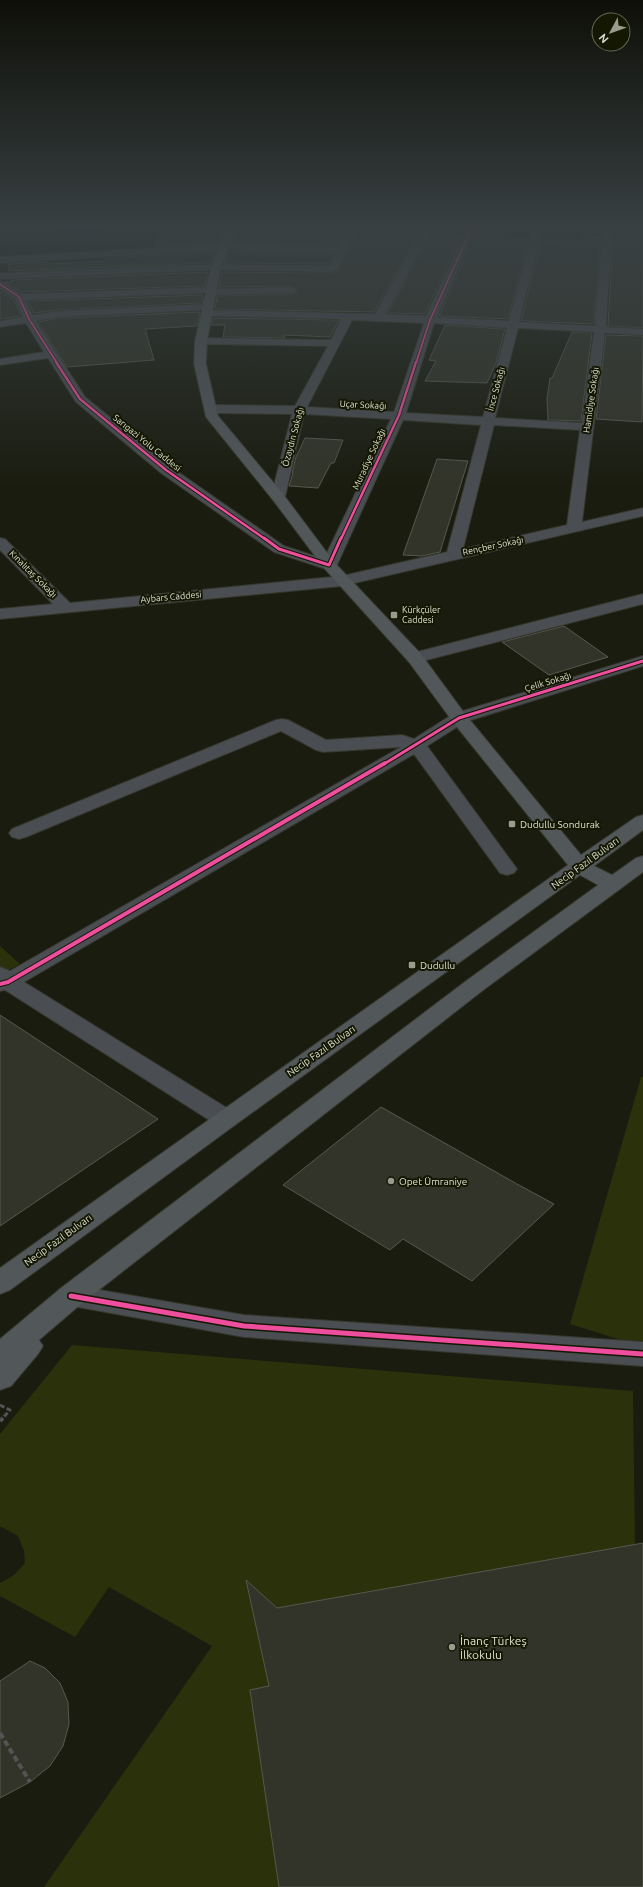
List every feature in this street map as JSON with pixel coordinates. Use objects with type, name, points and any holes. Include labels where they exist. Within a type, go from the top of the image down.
[{"type":"main road","points":[[207,313],[201,341],[200,364],[212,417],[278,497],[342,581],[415,658],[459,718],[580,867],[613,884]]},
{"type":"main road","name":"Necip Fazıl Bulvarı","points":[[0,1283],[226,1119],[643,821]]},
{"type":"main road","points":[[0,1356],[71,1296],[474,986],[643,862]]},
{"type":"main road","points":[[0,1378],[71,1296]]},
{"type":"street","name":"Sarıgazi Yolu Caddesi","points":[[26,313],[80,399],[166,470],[278,549],[329,565]]},
{"type":"street","points":[[0,324],[58,314],[93,313]]},
{"type":"street","points":[[279,313],[379,317],[643,332]]},
{"type":"street","points":[[379,317],[381,313]]},
{"type":"street","name":"Muradiye Sokağı","points":[[329,565],[399,416],[433,313]]},
{"type":"street","name":"İnce Sokağı","points":[[454,554],[517,313]]},
{"type":"street","name":"Hamidiye Sokağı","points":[[574,528],[601,313]]},
{"type":"street","name":"Özaydın Sokağı","points":[[278,497],[299,410],[348,316]]},
{"type":"street","points":[[201,341],[335,343]]},
{"type":"street","points":[[0,362],[52,354]]},
{"type":"street","name":"Uçar Sokağı","points":[[210,409],[299,410],[587,427]]},
{"type":"street","name":"Rençber Sokağı","points":[[342,581],[454,554],[643,512]]},
{"type":"street","name":"Kınalıtaş Sokağı","points":[[0,542],[65,607]]},
{"type":"street","name":"Aybars Caddesi","points":[[0,614],[342,581]]},
{"type":"street","points":[[415,658],[643,599]]},
{"type":"street","name":"Çelik Sokağı","points":[[3,980],[417,745],[459,718],[643,661]]},
{"type":"street","points":[[19,833],[282,724],[323,746],[402,741],[417,745],[507,869]]},
{"type":"street","points":[[3,980],[226,1119]]},
{"type":"street","points":[[71,1296],[244,1326],[643,1354]]},
{"type":"path","points":[[0,1405],[10,1410],[0,1421]]},
{"type":"path","points":[[0,1733],[30,1782]]},
{"type":"green space","points":[[0,946],[20,964],[0,974]]},
{"type":"green space","points":[[641,1077],[643,1077],[643,1347],[570,1324]]},
{"type":"green space","points":[[72,1345],[633,1391],[635,1545],[277,1608],[246,1580],[269,1686],[250,1690],[279,1887],[44,1887],[212,1646],[109,1587],[75,1637],[0,1596],[0,1583],[14,1575],[25,1563],[24,1551],[18,1536],[0,1527],[0,1434]]},
{"type":"building","points":[[0,313],[20,313],[21,316],[0,319]]},
{"type":"building","points":[[200,313],[197,326],[145,329],[154,360],[67,367],[38,322],[58,318]]},
{"type":"building","points":[[390,313],[425,313],[425,314]]},
{"type":"building","points":[[440,313],[510,313],[508,319],[439,316]]},
{"type":"building","points":[[523,313],[595,313],[594,324],[521,321]]},
{"type":"building","points":[[609,313],[643,313],[643,328],[608,326]]},
{"type":"building","points":[[213,318],[339,320],[330,337],[284,335],[285,338],[223,337],[225,325],[211,325]]},
{"type":"building","points":[[445,325],[505,329],[496,363],[487,383],[425,381],[436,361],[429,360]]},
{"type":"building","points":[[572,332],[592,333],[581,421],[548,420],[547,399],[550,378],[552,378]]},
{"type":"building","points":[[606,335],[643,336],[642,422],[596,419]]},
{"type":"building","points":[[305,438],[343,440],[334,463],[331,463],[318,488],[289,486],[296,457]]},
{"type":"building","points":[[437,459],[468,461],[440,552],[422,556],[403,555]]},
{"type":"building","points":[[564,626],[608,657],[549,675],[502,642]]},
{"type":"building","points":[[0,1015],[158,1119],[0,1226]]},
{"type":"building","points":[[381,1107],[554,1204],[472,1281],[403,1239],[390,1250],[283,1185]]},
{"type":"building","name":"İnanç Türkeş İlkokulu","points":[[643,1543],[643,1887],[279,1887],[250,1690],[269,1686],[246,1580],[277,1608]]},
{"type":"building","points":[[30,1661],[45,1668],[60,1683],[68,1702],[69,1724],[63,1746],[50,1766],[30,1782],[0,1798],[0,1681]]},
{"type":"cycle path","points":[[26,313],[80,399],[166,470],[279,549],[329,565],[399,415],[433,313]]},
{"type":"cycle path","points":[[0,984],[8,982],[417,745],[459,718],[643,661]]},
{"type":"cycle path","points":[[71,1296],[244,1326],[643,1354]]},
{"type":"place","name":"Kürkçüler Caddesi","points":[[394,615]]},
{"type":"place","name":"Dudullu Sondurak","points":[[512,824]]},
{"type":"place","name":"Dudullu","points":[[412,965]]},
{"type":"place","name":"Opet Ümraniye","points":[[391,1181]]},
{"type":"place","name":"İnanç Türkeş İlkokulu","points":[[452,1647]]}]
